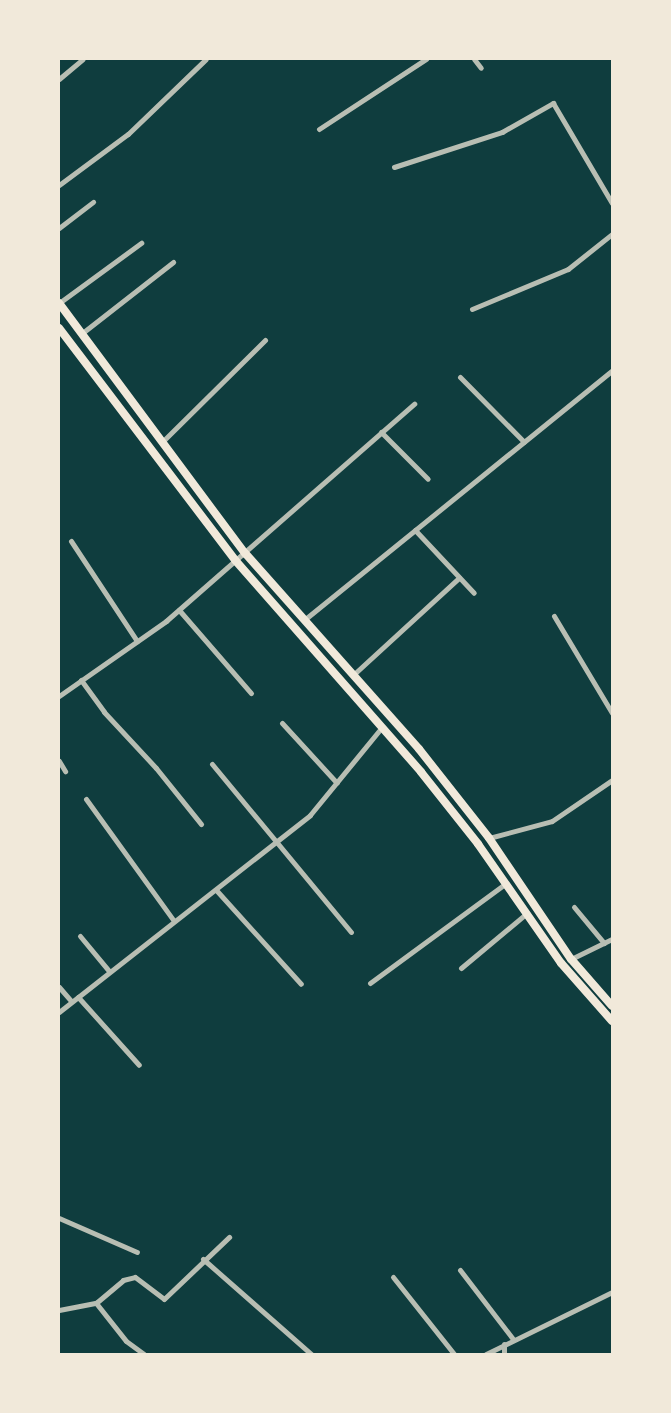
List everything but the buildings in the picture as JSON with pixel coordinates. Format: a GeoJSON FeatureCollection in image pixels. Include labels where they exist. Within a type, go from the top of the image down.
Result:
{"type":"FeatureCollection","features":[{"type":"Feature","properties":{"kind":"main road"},"geometry":{"type":"LineString","coordinates":[[59,303],[245,552],[391,718],[489,838],[571,959],[612,1006]]}},
{"type":"Feature","properties":{"kind":"main road"},"geometry":{"type":"LineString","coordinates":[[59,328],[234,560],[382,727],[506,882],[561,963],[612,1021]]}},
{"type":"Feature","properties":{"kind":"main road"},"geometry":{"type":"LineString","coordinates":[[121,409],[131,401]]}},
{"type":"Feature","properties":{"kind":"main road"},"geometry":{"type":"LineString","coordinates":[[382,727],[391,718]]}},
{"type":"Feature","properties":{"kind":"street"},"geometry":{"type":"LineString","coordinates":[[59,79],[83,59]]}},
{"type":"Feature","properties":{"kind":"street"},"geometry":{"type":"LineString","coordinates":[[59,185],[128,134],[206,59]]}},
{"type":"Feature","properties":{"kind":"street"},"geometry":{"type":"LineString","coordinates":[[320,129],[426,59]]}},
{"type":"Feature","properties":{"kind":"street"},"geometry":{"type":"LineString","coordinates":[[474,59],[481,68]]}},
{"type":"Feature","properties":{"kind":"street"},"geometry":{"type":"LineString","coordinates":[[394,167],[502,132],[553,103],[612,203]]}},
{"type":"Feature","properties":{"kind":"street"},"geometry":{"type":"LineString","coordinates":[[59,228],[94,202]]}},
{"type":"Feature","properties":{"kind":"street"},"geometry":{"type":"LineString","coordinates":[[472,309],[568,269],[612,234]]}},
{"type":"Feature","properties":{"kind":"street"},"geometry":{"type":"LineString","coordinates":[[59,303],[141,244]]}},
{"type":"Feature","properties":{"kind":"street"},"geometry":{"type":"LineString","coordinates":[[81,334],[173,262]]}},
{"type":"Feature","properties":{"kind":"street"},"geometry":{"type":"LineString","coordinates":[[162,442],[265,340]]}},
{"type":"Feature","properties":{"kind":"street"},"geometry":{"type":"LineString","coordinates":[[304,620],[612,371]]}},
{"type":"Feature","properties":{"kind":"street"},"geometry":{"type":"LineString","coordinates":[[460,377],[524,442]]}},
{"type":"Feature","properties":{"kind":"street"},"geometry":{"type":"LineString","coordinates":[[59,696],[137,642],[179,610],[414,404]]}},
{"type":"Feature","properties":{"kind":"street"},"geometry":{"type":"LineString","coordinates":[[381,432],[428,479]]}},
{"type":"Feature","properties":{"kind":"street"},"geometry":{"type":"LineString","coordinates":[[415,530],[474,593]]}},
{"type":"Feature","properties":{"kind":"street"},"geometry":{"type":"LineString","coordinates":[[71,541],[137,642]]}},
{"type":"Feature","properties":{"kind":"street"},"geometry":{"type":"LineString","coordinates":[[353,675],[460,578]]}},
{"type":"Feature","properties":{"kind":"street"},"geometry":{"type":"LineString","coordinates":[[179,610],[251,693]]}},
{"type":"Feature","properties":{"kind":"street"},"geometry":{"type":"LineString","coordinates":[[554,616],[612,713]]}},
{"type":"Feature","properties":{"kind":"street"},"geometry":{"type":"LineString","coordinates":[[81,680],[104,712],[156,768],[201,824]]}},
{"type":"Feature","properties":{"kind":"street"},"geometry":{"type":"LineString","coordinates":[[282,723],[337,782]]}},
{"type":"Feature","properties":{"kind":"street"},"geometry":{"type":"LineString","coordinates":[[59,1012],[109,971],[216,891],[310,815],[382,727]]}},
{"type":"Feature","properties":{"kind":"street"},"geometry":{"type":"LineString","coordinates":[[59,761],[65,771]]}},
{"type":"Feature","properties":{"kind":"street"},"geometry":{"type":"LineString","coordinates":[[212,764],[275,843],[352,932]]}},
{"type":"Feature","properties":{"kind":"street"},"geometry":{"type":"LineString","coordinates":[[489,838],[552,821],[612,780]]}},
{"type":"Feature","properties":{"kind":"street"},"geometry":{"type":"LineString","coordinates":[[86,799],[174,921]]}},
{"type":"Feature","properties":{"kind":"street"},"geometry":{"type":"LineString","coordinates":[[370,982],[506,882]]}},
{"type":"Feature","properties":{"kind":"street"},"geometry":{"type":"LineString","coordinates":[[216,891],[301,984]]}},
{"type":"Feature","properties":{"kind":"street"},"geometry":{"type":"LineString","coordinates":[[574,907],[604,943]]}},
{"type":"Feature","properties":{"kind":"street"},"geometry":{"type":"LineString","coordinates":[[461,968],[528,913]]}},
{"type":"Feature","properties":{"kind":"street"},"geometry":{"type":"LineString","coordinates":[[80,936],[109,971]]}},
{"type":"Feature","properties":{"kind":"street"},"geometry":{"type":"LineString","coordinates":[[571,959],[612,939]]}},
{"type":"Feature","properties":{"kind":"street"},"geometry":{"type":"LineString","coordinates":[[59,987],[71,1001]]}},
{"type":"Feature","properties":{"kind":"street"},"geometry":{"type":"LineString","coordinates":[[78,997],[140,1066]]}},
{"type":"Feature","properties":{"kind":"street"},"geometry":{"type":"LineString","coordinates":[[59,1218],[137,1252]]}},
{"type":"Feature","properties":{"kind":"street"},"geometry":{"type":"LineString","coordinates":[[59,1310],[96,1303],[123,1280],[134,1277],[164,1299],[203,1259],[229,1236]]}},
{"type":"Feature","properties":{"kind":"street"},"geometry":{"type":"LineString","coordinates":[[203,1259],[311,1354]]}},
{"type":"Feature","properties":{"kind":"street"},"geometry":{"type":"LineString","coordinates":[[460,1270],[513,1340]]}},
{"type":"Feature","properties":{"kind":"street"},"geometry":{"type":"LineString","coordinates":[[393,1277],[454,1354]]}},
{"type":"Feature","properties":{"kind":"street"},"geometry":{"type":"LineString","coordinates":[[486,1354],[612,1292]]}},
{"type":"Feature","properties":{"kind":"street"},"geometry":{"type":"LineString","coordinates":[[96,1303],[126,1341],[144,1354]]}},
{"type":"Feature","properties":{"kind":"street"},"geometry":{"type":"LineString","coordinates":[[504,1344],[504,1354]]}}]}
